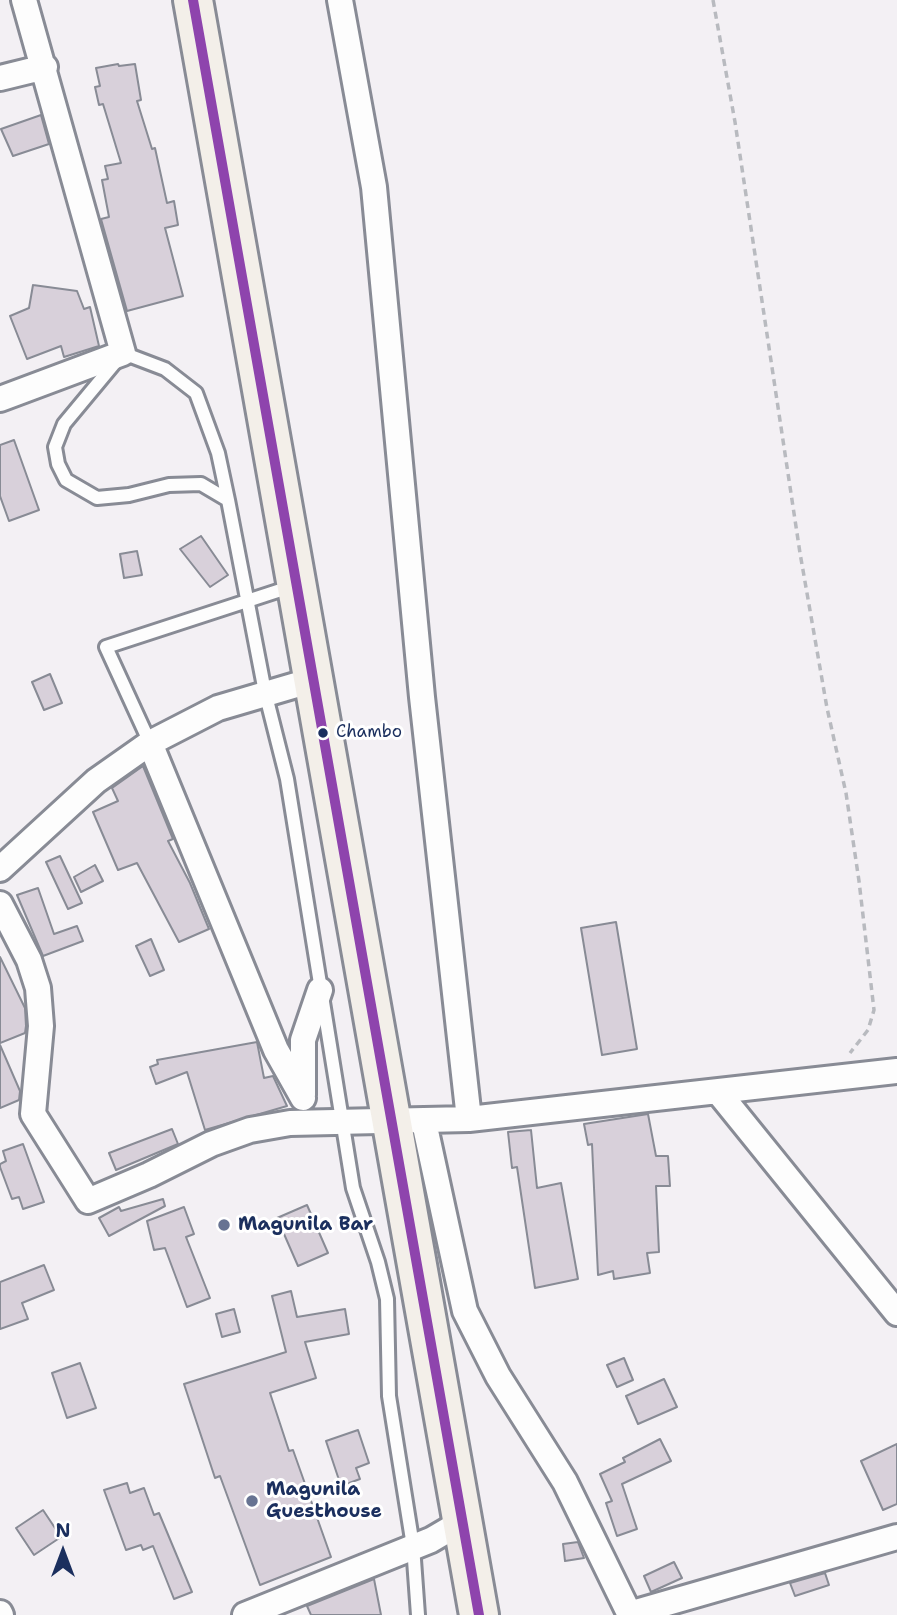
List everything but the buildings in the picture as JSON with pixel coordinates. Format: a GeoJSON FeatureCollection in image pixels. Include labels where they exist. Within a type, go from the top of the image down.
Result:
{"type":"FeatureCollection","features":[{"type":"Feature","properties":{"kind":"highway"},"geometry":{"type":"LineString","coordinates":[[193,0],[313,680],[407,1122],[460,1523],[479,1615]]}},
{"type":"Feature","properties":{"kind":"street"},"geometry":{"type":"LineString","coordinates":[[0,399],[123,353],[45,67],[24,0]]}},
{"type":"Feature","properties":{"kind":"street"},"geometry":{"type":"LineString","coordinates":[[340,0],[374,187],[422,697],[470,1119]]}},
{"type":"Feature","properties":{"kind":"street"},"geometry":{"type":"LineString","coordinates":[[0,78],[45,67]]}},
{"type":"Feature","properties":{"kind":"street"},"geometry":{"type":"LineString","coordinates":[[0,869],[96,781],[150,743],[218,708],[313,680]]}},
{"type":"Feature","properties":{"kind":"street"},"geometry":{"type":"LineString","coordinates":[[150,743],[276,1050],[303,1098]]}},
{"type":"Feature","properties":{"kind":"street"},"geometry":{"type":"LineString","coordinates":[[0,904],[29,960],[38,988],[41,1026],[33,1114],[41,1132],[88,1201],[224,1139],[250,1130],[342,1121],[470,1119],[897,1071]]}},
{"type":"Feature","properties":{"kind":"street"},"geometry":{"type":"LineString","coordinates":[[307,1123],[303,1098],[303,1040],[320,990]]}},
{"type":"Feature","properties":{"kind":"street"},"geometry":{"type":"LineString","coordinates":[[719,1093],[897,1313]]}},
{"type":"Feature","properties":{"kind":"street"},"geometry":{"type":"LineString","coordinates":[[407,1122],[465,1311],[498,1376],[565,1482],[629,1615],[897,1537]]}},
{"type":"Feature","properties":{"kind":"street"},"geometry":{"type":"LineString","coordinates":[[245,1615],[430,1540],[460,1523]]}},
{"type":"Feature","properties":{"kind":"lane"},"geometry":{"type":"LineString","coordinates":[[228,500],[201,484],[169,485],[130,495],[97,498],[66,480],[58,464],[55,447],[64,424],[123,353],[165,369],[196,393],[218,453],[228,500],[246,601],[265,692],[287,779],[353,1188],[378,1262],[387,1299],[389,1396],[413,1546],[418,1615]]}},
{"type":"Feature","properties":{"kind":"lane"},"geometry":{"type":"LineString","coordinates":[[150,743],[106,647],[296,585]]}},
{"type":"Feature","properties":{"kind":"path"},"geometry":{"type":"LineString","coordinates":[[713,0],[807,594],[827,708],[846,793],[874,1010],[868,1030],[827,1078]]}},
{"type":"Feature","properties":{"kind":"transit line"},"geometry":{"type":"LineString","coordinates":[[193,0],[479,1615]]}},
{"type":"Feature","properties":{"kind":"place","name":"Chambo"},"geometry":{"type":"Point","coordinates":[323,733]}},
{"type":"Feature","properties":{"kind":"place","name":"Magunila Bar"},"geometry":{"type":"Point","coordinates":[224,1225]}},
{"type":"Feature","properties":{"kind":"place","name":"Magunila Guesthouse"},"geometry":{"type":"Point","coordinates":[252,1501]}}]}
